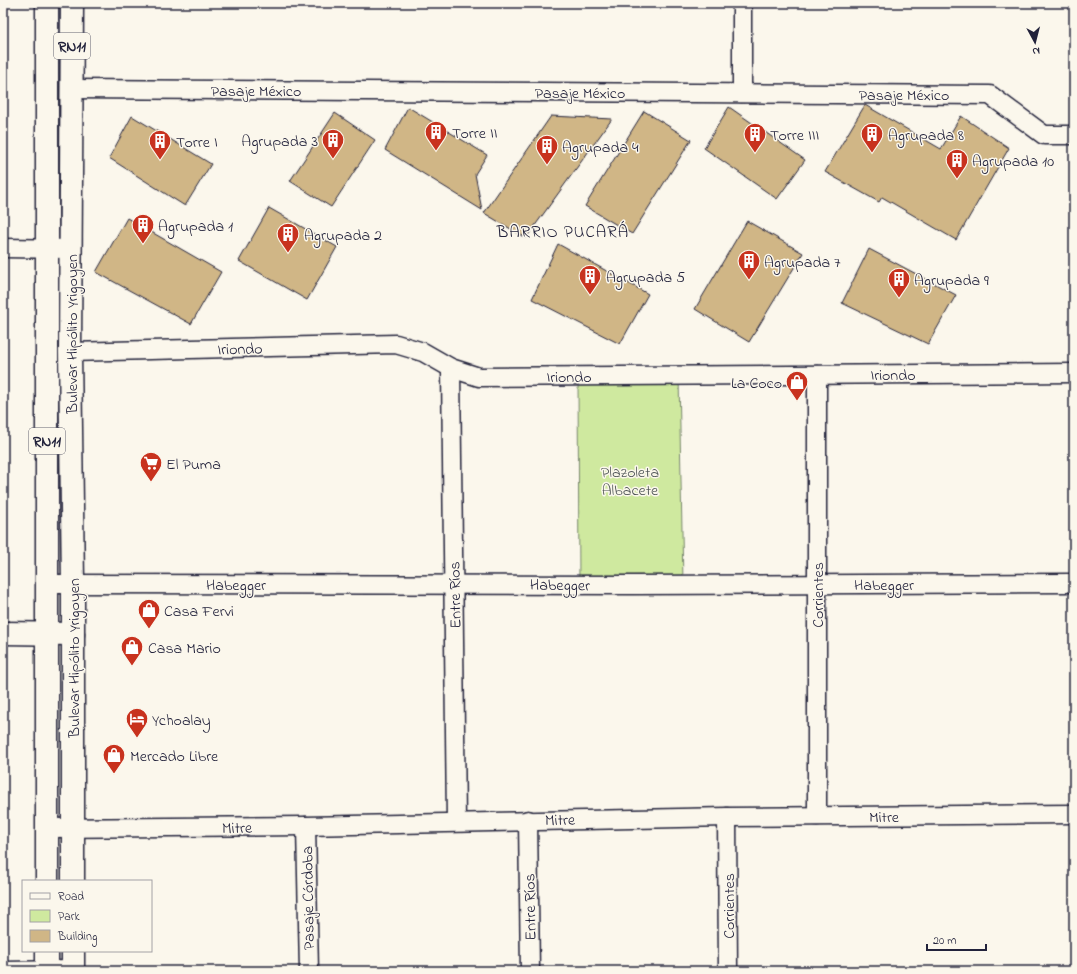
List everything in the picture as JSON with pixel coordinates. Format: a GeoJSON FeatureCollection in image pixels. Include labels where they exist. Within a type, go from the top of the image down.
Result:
{"type":"FeatureCollection","features":[{"type":"Feature","properties":{"kind":"main road","name":"Bulevar Hipólito Yrigoyen"},"geometry":{"type":"LineString","coordinates":[[47,3],[47,880]]}},
{"type":"Feature","properties":{"kind":"main road","name":"Bulevar Hipólito Yrigoyen"},"geometry":{"type":"LineString","coordinates":[[72,3],[70,352],[74,584],[74,880]]}},
{"type":"Feature","properties":{"kind":"main road"},"geometry":{"type":"LineString","coordinates":[[3,633],[73,634]]}},
{"type":"Feature","properties":{"kind":"main road"},"geometry":{"type":"LineString","coordinates":[[47,952],[47,971]]}},
{"type":"Feature","properties":{"kind":"street"},"geometry":{"type":"LineString","coordinates":[[742,3],[742,93]]}},
{"type":"Feature","properties":{"kind":"street","name":"Pasaje México"},"geometry":{"type":"LineString","coordinates":[[72,89],[990,95],[1044,135],[1074,135]]}},
{"type":"Feature","properties":{"kind":"street"},"geometry":{"type":"LineString","coordinates":[[3,248],[71,249]]}},
{"type":"Feature","properties":{"kind":"street","name":"Iriondo"},"geometry":{"type":"LineString","coordinates":[[70,352],[396,344],[423,352],[451,368],[479,377],[1074,373]]}},
{"type":"Feature","properties":{"kind":"street","name":"Entre Ríos"},"geometry":{"type":"LineString","coordinates":[[451,368],[456,822]]}},
{"type":"Feature","properties":{"kind":"street","name":"Corrientes"},"geometry":{"type":"LineString","coordinates":[[817,375],[817,816]]}},
{"type":"Feature","properties":{"kind":"street","name":"Habegger"},"geometry":{"type":"LineString","coordinates":[[47,584],[1074,583]]}},
{"type":"Feature","properties":{"kind":"street","name":"Mitre"},"geometry":{"type":"LineString","coordinates":[[47,828],[74,829],[306,826],[528,820],[727,817],[1074,814]]}},
{"type":"Feature","properties":{"kind":"street","name":"Corrientes"},"geometry":{"type":"LineString","coordinates":[[727,817],[728,971]]}},
{"type":"Feature","properties":{"kind":"street","name":"Entre Ríos"},"geometry":{"type":"LineString","coordinates":[[528,820],[530,971]]}},
{"type":"Feature","properties":{"kind":"street","name":"Pasaje Córdoba"},"geometry":{"type":"LineString","coordinates":[[306,826],[309,971]]}},
{"type":"Feature","properties":{"kind":"street"},"geometry":{"type":"LineString","coordinates":[[3,971],[47,971],[73,964]]}},
{"type":"Feature","properties":{"kind":"green space","name":"Plazoleta Albacete"},"geometry":{"type":"Polygon","coordinates":[[[679,377],[683,583],[579,583],[578,378],[679,377]]]}},
{"type":"Feature","properties":{"kind":"building"},"geometry":{"type":"Polygon","coordinates":[[[865,105],[941,149],[961,116],[1009,148],[956,240],[882,197],[879,202],[825,172],[865,105]]]}},
{"type":"Feature","properties":{"kind":"building","name":"Torre II"},"geometry":{"type":"Polygon","coordinates":[[[408,107],[487,155],[475,174],[482,210],[385,150],[408,107]]]}},
{"type":"Feature","properties":{"kind":"building","name":"Torre III"},"geometry":{"type":"Polygon","coordinates":[[[729,107],[805,160],[777,199],[704,148],[729,107]]]}},
{"type":"Feature","properties":{"kind":"building"},"geometry":{"type":"Polygon","coordinates":[[[644,111],[691,140],[632,234],[585,206],[644,111]]]}},
{"type":"Feature","properties":{"kind":"building","name":"Agrupada 3"},"geometry":{"type":"Polygon","coordinates":[[[335,113],[375,140],[331,207],[290,181],[335,113]]]}},
{"type":"Feature","properties":{"kind":"building","name":"Torre I"},"geometry":{"type":"Polygon","coordinates":[[[132,116],[211,164],[185,206],[109,158],[132,116]]]}},
{"type":"Feature","properties":{"kind":"building","name":"Agrupada 4"},"geometry":{"type":"Polygon","coordinates":[[[551,116],[612,119],[526,238],[484,213],[551,116]]]}},
{"type":"Feature","properties":{"kind":"building","name":"Agrupada 2"},"geometry":{"type":"Polygon","coordinates":[[[269,208],[337,247],[307,300],[239,261],[269,208]]]}},
{"type":"Feature","properties":{"kind":"building","name":"Agrupada 1"},"geometry":{"type":"Polygon","coordinates":[[[127,218],[221,272],[191,324],[96,272],[127,218]]]}},
{"type":"Feature","properties":{"kind":"building","name":"Agrupada 7"},"geometry":{"type":"Polygon","coordinates":[[[747,221],[803,253],[749,342],[695,309],[747,221]]]}},
{"type":"Feature","properties":{"kind":"building","name":"Agrupada 5"},"geometry":{"type":"Polygon","coordinates":[[[558,244],[648,294],[620,344],[532,299],[558,244]]]}},
{"type":"Feature","properties":{"kind":"building","name":"Agrupada 9"},"geometry":{"type":"Polygon","coordinates":[[[869,249],[956,295],[928,344],[842,303],[869,249]]]}},
{"type":"Feature","properties":{"kind":"place","name":"Torre II"},"geometry":{"type":"Point","coordinates":[436,152]}},
{"type":"Feature","properties":{"kind":"place","name":"Torre III"},"geometry":{"type":"Point","coordinates":[755,154]}},
{"type":"Feature","properties":{"kind":"place","name":"Agrupada 8"},"geometry":{"type":"Point","coordinates":[872,154]}},
{"type":"Feature","properties":{"kind":"place","name":"Torre I"},"geometry":{"type":"Point","coordinates":[160,160]}},
{"type":"Feature","properties":{"kind":"place","name":"Agrupada 3"},"geometry":{"type":"Point","coordinates":[333,160]}},
{"type":"Feature","properties":{"kind":"place","name":"Agrupada 4"},"geometry":{"type":"Point","coordinates":[547,166]}},
{"type":"Feature","properties":{"kind":"place","name":"Agrupada 10"},"geometry":{"type":"Point","coordinates":[957,180]}},
{"type":"Feature","properties":{"kind":"place","name":"Agrupada 1"},"geometry":{"type":"Point","coordinates":[143,244]}},
{"type":"Feature","properties":{"kind":"place","name":"Agrupada 2"},"geometry":{"type":"Point","coordinates":[288,254]}},
{"type":"Feature","properties":{"kind":"place","name":"Agrupada 7"},"geometry":{"type":"Point","coordinates":[749,280]}},
{"type":"Feature","properties":{"kind":"place","name":"Agrupada 5"},"geometry":{"type":"Point","coordinates":[590,296]}},
{"type":"Feature","properties":{"kind":"place","name":"Agrupada 9"},"geometry":{"type":"Point","coordinates":[899,298]}},
{"type":"Feature","properties":{"kind":"place","name":"La Coco"},"geometry":{"type":"Point","coordinates":[797,402]}},
{"type":"Feature","properties":{"kind":"place","name":"El Puma"},"geometry":{"type":"Point","coordinates":[151,482]}},
{"type":"Feature","properties":{"kind":"place","name":"Casa Fervi"},"geometry":{"type":"Point","coordinates":[149,630]}},
{"type":"Feature","properties":{"kind":"place","name":"Casa Mario"},"geometry":{"type":"Point","coordinates":[132,666]}},
{"type":"Feature","properties":{"kind":"place","name":"Ychoalay"},"geometry":{"type":"Point","coordinates":[137,738]}},
{"type":"Feature","properties":{"kind":"place","name":"Mercado Libre"},"geometry":{"type":"Point","coordinates":[114,774]}},
{"type":"Feature","properties":{"kind":"district","name":"BARRIO PUCARÁ"},"geometry":{"type":"Point","coordinates":[563,231]}}]}
